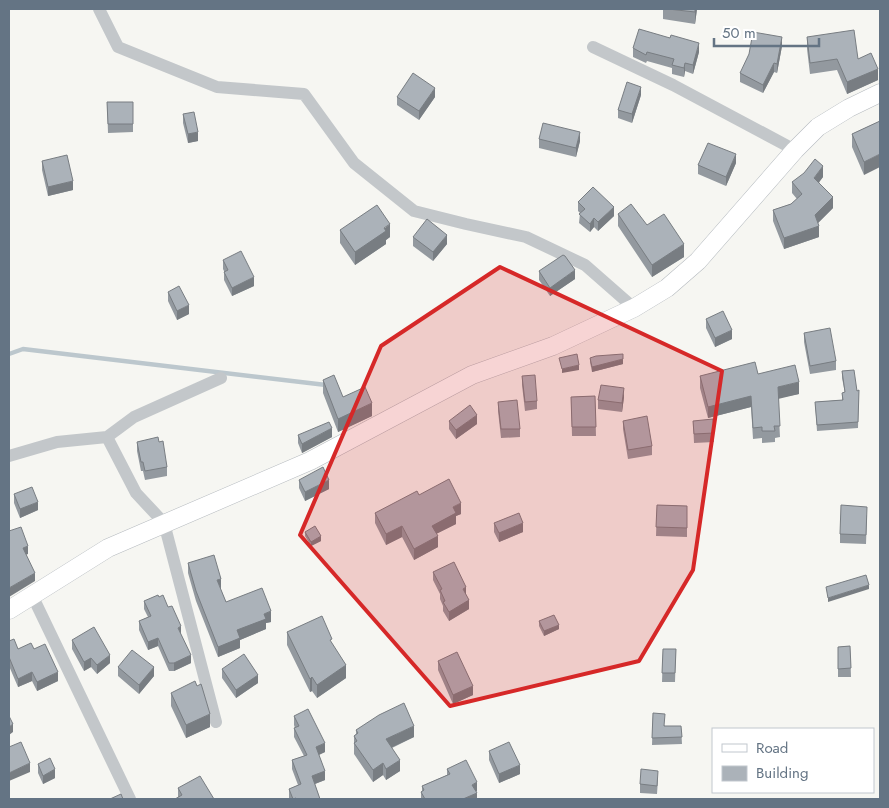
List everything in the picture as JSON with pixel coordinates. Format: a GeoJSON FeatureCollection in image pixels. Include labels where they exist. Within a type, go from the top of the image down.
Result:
{"type":"FeatureCollection","features":[{"type":"Feature","properties":{"kind":"street"},"geometry":{"type":"LineString","coordinates":[[99,9],[118,47],[217,87],[304,94],[354,163],[414,211],[526,237],[585,265],[634,308]]}},
{"type":"Feature","properties":{"kind":"street"},"geometry":{"type":"LineString","coordinates":[[593,47],[673,85],[795,150]]}},
{"type":"Feature","properties":{"kind":"street"},"geometry":{"type":"LineString","coordinates":[[9,610],[108,548],[310,461],[472,375],[553,346],[634,308],[667,288],[698,261],[795,150],[818,127],[848,108],[880,93]]}},
{"type":"Feature","properties":{"kind":"street"},"geometry":{"type":"LineString","coordinates":[[9,456],[57,442],[107,436],[134,417],[221,378]]}},
{"type":"Feature","properties":{"kind":"street"},"geometry":{"type":"LineString","coordinates":[[107,436],[136,493],[164,523],[216,722]]}},
{"type":"Feature","properties":{"kind":"street"},"geometry":{"type":"LineString","coordinates":[[32,596],[130,799]]}},
{"type":"Feature","properties":{"kind":"highlighted area"},"geometry":{"type":"Polygon","coordinates":[[[500,267],[722,371],[693,570],[639,661],[450,706],[300,535],[381,346],[500,267]]]}},
{"type":"Feature","properties":{"kind":"building"},"geometry":{"type":"Polygon","coordinates":[[[668,9],[695,9],[695,12],[668,9]]]}},
{"type":"Feature","properties":{"kind":"building"},"geometry":{"type":"Polygon","coordinates":[[[639,29],[670,38],[671,35],[699,43],[693,65],[685,63],[684,68],[672,65],[674,59],[647,52],[646,55],[633,48],[639,29]]]}},
{"type":"Feature","properties":{"kind":"building"},"geometry":{"type":"Polygon","coordinates":[[[854,30],[858,59],[871,53],[878,69],[847,82],[837,59],[810,63],[807,37],[854,30]]]}},
{"type":"Feature","properties":{"kind":"building"},"geometry":{"type":"Polygon","coordinates":[[[753,32],[782,37],[777,64],[774,63],[763,85],[740,73],[749,54],[753,32]]]}},
{"type":"Feature","properties":{"kind":"building"},"geometry":{"type":"Polygon","coordinates":[[[413,73],[435,88],[419,111],[397,97],[413,73]]]}},
{"type":"Feature","properties":{"kind":"building"},"geometry":{"type":"Polygon","coordinates":[[[627,82],[641,87],[632,114],[618,110],[627,82]]]}},
{"type":"Feature","properties":{"kind":"building"},"geometry":{"type":"Polygon","coordinates":[[[107,102],[133,102],[133,124],[108,124],[107,102]]]}},
{"type":"Feature","properties":{"kind":"building"},"geometry":{"type":"Polygon","coordinates":[[[194,112],[198,132],[188,134],[183,114],[194,112]]]}},
{"type":"Feature","properties":{"kind":"building"},"geometry":{"type":"Polygon","coordinates":[[[880,121],[880,154],[864,162],[852,134],[880,121]]]}},
{"type":"Feature","properties":{"kind":"building"},"geometry":{"type":"Polygon","coordinates":[[[543,123],[580,132],[576,148],[539,139],[543,123]]]}},
{"type":"Feature","properties":{"kind":"building"},"geometry":{"type":"Polygon","coordinates":[[[708,143],[736,154],[726,177],[698,165],[708,143]]]}},
{"type":"Feature","properties":{"kind":"building"},"geometry":{"type":"Polygon","coordinates":[[[67,155],[73,181],[48,187],[42,161],[67,155]]]}},
{"type":"Feature","properties":{"kind":"building"},"geometry":{"type":"Polygon","coordinates":[[[815,159],[823,166],[814,178],[833,197],[815,215],[819,226],[784,238],[773,210],[791,204],[802,194],[792,182],[804,173],[815,159]]]}},
{"type":"Feature","properties":{"kind":"building"},"geometry":{"type":"Polygon","coordinates":[[[593,187],[614,207],[598,222],[594,218],[590,224],[579,214],[585,209],[578,202],[593,187]]]}},
{"type":"Feature","properties":{"kind":"building"},"geometry":{"type":"Polygon","coordinates":[[[631,204],[647,225],[664,214],[684,244],[652,265],[618,214],[631,204]]]}},
{"type":"Feature","properties":{"kind":"building"},"geometry":{"type":"Polygon","coordinates":[[[377,205],[390,224],[384,228],[386,231],[355,252],[340,230],[377,205]]]}},
{"type":"Feature","properties":{"kind":"building"},"geometry":{"type":"Polygon","coordinates":[[[427,219],[447,235],[433,252],[413,237],[427,219]]]}},
{"type":"Feature","properties":{"kind":"building"},"geometry":{"type":"Polygon","coordinates":[[[241,251],[254,277],[232,288],[224,272],[228,270],[223,260],[241,251]]]}},
{"type":"Feature","properties":{"kind":"building"},"geometry":{"type":"Polygon","coordinates":[[[563,255],[575,270],[550,288],[539,271],[563,255]]]}},
{"type":"Feature","properties":{"kind":"building"},"geometry":{"type":"Polygon","coordinates":[[[179,286],[189,305],[177,311],[168,292],[179,286]]]}},
{"type":"Feature","properties":{"kind":"building"},"geometry":{"type":"Polygon","coordinates":[[[723,311],[732,330],[715,338],[706,319],[723,311]]]}},
{"type":"Feature","properties":{"kind":"building"},"geometry":{"type":"Polygon","coordinates":[[[830,328],[836,361],[810,366],[804,333],[830,328]]]}},
{"type":"Feature","properties":{"kind":"building"},"geometry":{"type":"Polygon","coordinates":[[[577,354],[579,365],[562,369],[559,358],[577,354]]]}},
{"type":"Feature","properties":{"kind":"building"},"geometry":{"type":"Polygon","coordinates":[[[623,354],[623,359],[592,367],[590,358],[623,354]]]}},
{"type":"Feature","properties":{"kind":"building"},"geometry":{"type":"Polygon","coordinates":[[[755,362],[758,374],[795,365],[799,382],[778,387],[780,426],[774,426],[775,431],[762,431],[762,427],[753,428],[751,396],[708,407],[700,376],[755,362]]]}},
{"type":"Feature","properties":{"kind":"building"},"geometry":{"type":"Polygon","coordinates":[[[854,370],[857,391],[859,390],[858,422],[817,425],[815,402],[843,400],[842,393],[845,392],[842,371],[854,370]]]}},
{"type":"Feature","properties":{"kind":"building"},"geometry":{"type":"Polygon","coordinates":[[[334,375],[343,397],[365,387],[372,403],[338,419],[323,380],[334,375]]]}},
{"type":"Feature","properties":{"kind":"building"},"geometry":{"type":"Polygon","coordinates":[[[535,375],[537,401],[525,402],[522,376],[535,375]]]}},
{"type":"Feature","properties":{"kind":"building"},"geometry":{"type":"Polygon","coordinates":[[[601,385],[624,388],[622,403],[598,400],[601,385]]]}},
{"type":"Feature","properties":{"kind":"building"},"geometry":{"type":"Polygon","coordinates":[[[595,396],[596,427],[572,427],[571,397],[595,396]]]}},
{"type":"Feature","properties":{"kind":"building"},"geometry":{"type":"Polygon","coordinates":[[[517,400],[520,429],[501,429],[498,402],[517,400]]]}},
{"type":"Feature","properties":{"kind":"building"},"geometry":{"type":"Polygon","coordinates":[[[470,405],[477,415],[456,430],[449,421],[470,405]]]}},
{"type":"Feature","properties":{"kind":"building"},"geometry":{"type":"Polygon","coordinates":[[[647,416],[652,446],[628,450],[623,421],[647,416]]]}},
{"type":"Feature","properties":{"kind":"building"},"geometry":{"type":"Polygon","coordinates":[[[713,419],[714,433],[694,434],[693,421],[713,419]]]}},
{"type":"Feature","properties":{"kind":"building"},"geometry":{"type":"Polygon","coordinates":[[[329,422],[332,428],[302,444],[298,435],[329,422]]]}},
{"type":"Feature","properties":{"kind":"building"},"geometry":{"type":"Polygon","coordinates":[[[158,437],[159,442],[163,441],[167,467],[145,471],[137,442],[158,437]]]}},
{"type":"Feature","properties":{"kind":"building"},"geometry":{"type":"Polygon","coordinates":[[[323,467],[329,480],[305,492],[299,480],[323,467]]]}},
{"type":"Feature","properties":{"kind":"building"},"geometry":{"type":"Polygon","coordinates":[[[449,479],[461,503],[453,507],[456,513],[432,526],[438,536],[414,549],[402,526],[386,534],[375,513],[417,491],[419,495],[449,479]]]}},
{"type":"Feature","properties":{"kind":"building"},"geometry":{"type":"Polygon","coordinates":[[[32,487],[38,502],[20,509],[14,494],[32,487]]]}},
{"type":"Feature","properties":{"kind":"building"},"geometry":{"type":"Polygon","coordinates":[[[657,505],[687,506],[687,528],[656,527],[657,505]]]}},
{"type":"Feature","properties":{"kind":"building"},"geometry":{"type":"Polygon","coordinates":[[[841,505],[867,507],[866,535],[840,534],[841,505]]]}},
{"type":"Feature","properties":{"kind":"building"},"geometry":{"type":"Polygon","coordinates":[[[519,513],[523,523],[499,533],[494,523],[519,513]]]}},
{"type":"Feature","properties":{"kind":"building"},"geometry":{"type":"Polygon","coordinates":[[[315,526],[321,536],[311,542],[305,532],[315,526]]]}},
{"type":"Feature","properties":{"kind":"building"},"geometry":{"type":"Polygon","coordinates":[[[21,527],[28,546],[23,548],[35,573],[9,588],[9,531],[21,527]]]}},
{"type":"Feature","properties":{"kind":"building"},"geometry":{"type":"Polygon","coordinates":[[[214,555],[221,579],[217,580],[226,602],[262,588],[271,611],[264,614],[266,619],[237,630],[240,638],[218,647],[196,591],[188,563],[214,555]]]}},
{"type":"Feature","properties":{"kind":"building"},"geometry":{"type":"Polygon","coordinates":[[[454,562],[466,587],[463,589],[469,600],[449,612],[443,602],[445,601],[440,590],[442,589],[433,572],[454,562]]]}},
{"type":"Feature","properties":{"kind":"building"},"geometry":{"type":"Polygon","coordinates":[[[866,575],[869,585],[828,598],[826,587],[866,575]]]}},
{"type":"Feature","properties":{"kind":"building"},"geometry":{"type":"Polygon","coordinates":[[[158,595],[159,597],[163,595],[168,607],[172,606],[181,626],[178,628],[191,655],[174,663],[169,663],[158,638],[148,642],[139,621],[151,616],[144,601],[158,595]]]}},
{"type":"Feature","properties":{"kind":"building"},"geometry":{"type":"Polygon","coordinates":[[[554,615],[559,625],[544,631],[539,621],[554,615]]]}},
{"type":"Feature","properties":{"kind":"building"},"geometry":{"type":"Polygon","coordinates":[[[322,616],[332,639],[330,640],[346,665],[317,685],[312,677],[310,679],[287,632],[322,616]]]}},
{"type":"Feature","properties":{"kind":"building"},"geometry":{"type":"Polygon","coordinates":[[[94,627],[110,655],[97,665],[91,658],[84,662],[72,640],[94,627]]]}},
{"type":"Feature","properties":{"kind":"building"},"geometry":{"type":"Polygon","coordinates":[[[14,639],[18,649],[31,643],[34,649],[45,644],[58,672],[37,682],[32,672],[18,679],[9,657],[9,641],[14,639]]]}},
{"type":"Feature","properties":{"kind":"building"},"geometry":{"type":"Polygon","coordinates":[[[850,646],[851,668],[838,669],[838,647],[850,646]]]}},
{"type":"Feature","properties":{"kind":"building"},"geometry":{"type":"Polygon","coordinates":[[[663,649],[676,649],[675,673],[662,673],[663,649]]]}},
{"type":"Feature","properties":{"kind":"building"},"geometry":{"type":"Polygon","coordinates":[[[132,650],[154,667],[139,685],[118,667],[132,650]]]}},
{"type":"Feature","properties":{"kind":"building"},"geometry":{"type":"Polygon","coordinates":[[[457,652],[473,686],[453,695],[438,661],[457,652]]]}},
{"type":"Feature","properties":{"kind":"building"},"geometry":{"type":"Polygon","coordinates":[[[244,654],[258,675],[236,690],[222,669],[244,654]]]}},
{"type":"Feature","properties":{"kind":"building"},"geometry":{"type":"Polygon","coordinates":[[[195,681],[197,686],[201,684],[210,714],[186,725],[171,693],[195,681]]]}},
{"type":"Feature","properties":{"kind":"building"},"geometry":{"type":"Polygon","coordinates":[[[404,703],[414,726],[386,739],[400,760],[386,769],[383,763],[373,770],[354,743],[357,741],[354,736],[358,733],[356,730],[379,715],[404,703]]]}},
{"type":"Feature","properties":{"kind":"building"},"geometry":{"type":"Polygon","coordinates":[[[308,709],[325,743],[316,747],[325,771],[312,776],[320,799],[293,799],[289,789],[301,784],[292,760],[307,755],[294,728],[299,726],[294,716],[308,709]]]}},
{"type":"Feature","properties":{"kind":"building"},"geometry":{"type":"Polygon","coordinates":[[[653,713],[665,714],[664,726],[681,726],[682,737],[652,738],[653,713]]]}},
{"type":"Feature","properties":{"kind":"building"},"geometry":{"type":"Polygon","coordinates":[[[9,716],[13,724],[9,727],[9,716]]]}},
{"type":"Feature","properties":{"kind":"building"},"geometry":{"type":"Polygon","coordinates":[[[21,742],[30,763],[9,773],[9,747],[21,742]]]}},
{"type":"Feature","properties":{"kind":"building"},"geometry":{"type":"Polygon","coordinates":[[[509,742],[520,765],[499,774],[489,751],[509,742]]]}},
{"type":"Feature","properties":{"kind":"building"},"geometry":{"type":"Polygon","coordinates":[[[50,758],[55,769],[43,776],[38,764],[50,758]]]}},
{"type":"Feature","properties":{"kind":"building"},"geometry":{"type":"Polygon","coordinates":[[[466,760],[477,782],[472,785],[477,793],[463,799],[425,799],[421,792],[424,790],[422,786],[450,774],[447,769],[466,760]]]}},
{"type":"Feature","properties":{"kind":"building"},"geometry":{"type":"Polygon","coordinates":[[[641,769],[658,771],[657,786],[640,784],[641,769]]]}},
{"type":"Feature","properties":{"kind":"building"},"geometry":{"type":"Polygon","coordinates":[[[200,776],[214,799],[175,799],[182,795],[178,788],[200,776]]]}},
{"type":"Feature","properties":{"kind":"building"},"geometry":{"type":"Polygon","coordinates":[[[121,794],[123,799],[110,799],[121,794]]]}},
{"type":"Feature","properties":{"kind":"waterway"},"geometry":{"type":"LineString","coordinates":[[9,354],[23,349],[326,385]]}}]}
